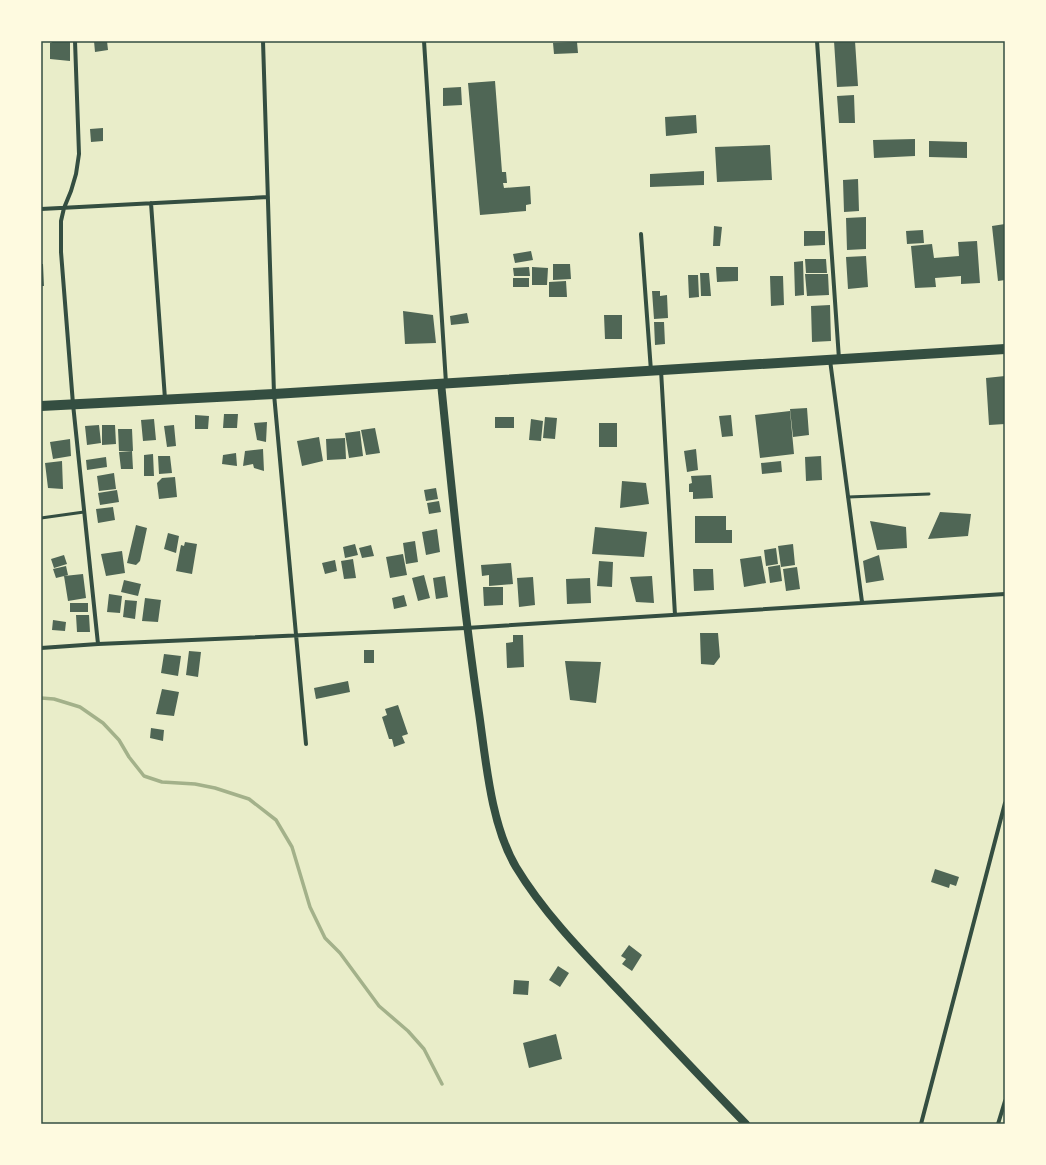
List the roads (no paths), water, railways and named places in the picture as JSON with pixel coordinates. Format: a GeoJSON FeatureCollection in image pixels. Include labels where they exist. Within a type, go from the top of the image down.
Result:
{"type":"FeatureCollection","features":[{"type":"Feature","properties":{"kind":"highway"},"geometry":{"type":"LineString","coordinates":[[41,406],[274,394],[1005,349]]}},
{"type":"Feature","properties":{"kind":"main road"},"geometry":{"type":"LineString","coordinates":[[443,383],[466,628],[493,805],[505,842],[516,867],[544,908],[585,955],[746,1124]]}},
{"type":"Feature","properties":{"kind":"street"},"geometry":{"type":"LineString","coordinates":[[75,41],[78,154],[76,174],[61,221],[61,252],[73,404],[98,644]]}},
{"type":"Feature","properties":{"kind":"street"},"geometry":{"type":"LineString","coordinates":[[263,41],[274,394],[306,744]]}},
{"type":"Feature","properties":{"kind":"street"},"geometry":{"type":"LineString","coordinates":[[424,41],[443,383]]}},
{"type":"Feature","properties":{"kind":"street"},"geometry":{"type":"LineString","coordinates":[[817,41],[834,359],[848,497],[862,602]]}},
{"type":"Feature","properties":{"kind":"street"},"geometry":{"type":"LineString","coordinates":[[41,209],[268,197]]}},
{"type":"Feature","properties":{"kind":"street"},"geometry":{"type":"LineString","coordinates":[[151,203],[165,400]]}},
{"type":"Feature","properties":{"kind":"street"},"geometry":{"type":"LineString","coordinates":[[641,234],[651,371]]}},
{"type":"Feature","properties":{"kind":"street"},"geometry":{"type":"LineString","coordinates":[[661,370],[675,614]]}},
{"type":"Feature","properties":{"kind":"street"},"geometry":{"type":"LineString","coordinates":[[41,648],[98,644],[466,628],[1005,594]]}},
{"type":"Feature","properties":{"kind":"street"},"geometry":{"type":"LineString","coordinates":[[923,1124],[1005,802]]}},
{"type":"Feature","properties":{"kind":"street"},"geometry":{"type":"LineString","coordinates":[[998,1124],[1005,1101]]}},
{"type":"Feature","properties":{"kind":"lane"},"geometry":{"type":"LineString","coordinates":[[848,497],[929,494]]}},
{"type":"Feature","properties":{"kind":"lane"},"geometry":{"type":"LineString","coordinates":[[41,518],[84,512]]}},
{"type":"Feature","properties":{"kind":"waterway"},"geometry":{"type":"LineString","coordinates":[[41,698],[54,699],[80,707],[103,723],[119,740],[129,757],[144,776],[162,782],[195,784],[215,788],[249,799],[276,820],[292,847],[310,907],[325,938],[340,953],[379,1006],[408,1031],[424,1049],[442,1084]]}}]}
